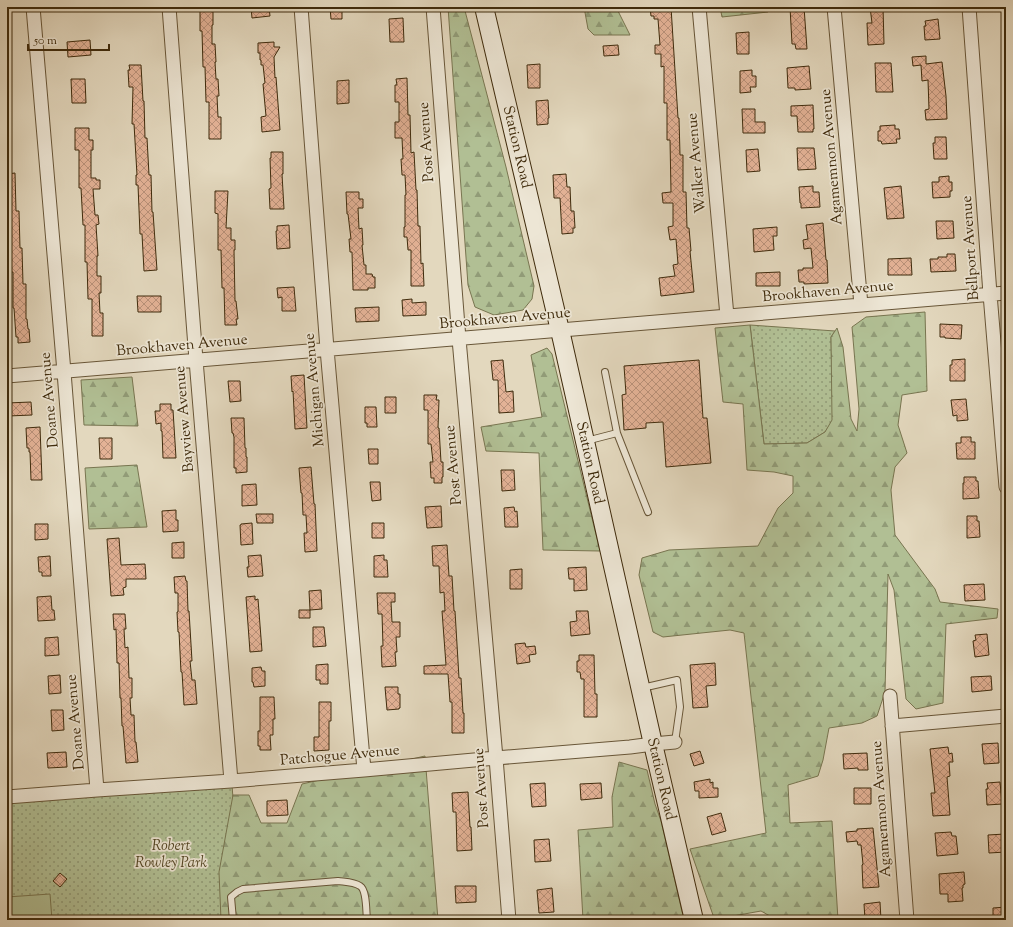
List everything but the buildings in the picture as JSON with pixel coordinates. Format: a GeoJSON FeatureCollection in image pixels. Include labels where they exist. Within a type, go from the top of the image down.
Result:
{"type":"FeatureCollection","features":[{"type":"Feature","properties":{"kind":"main road","name":"Station Road"},"geometry":{"type":"LineString","coordinates":[[484,7],[560,330],[640,688],[694,920]]}},
{"type":"Feature","properties":{"kind":"street","name":"Doane Avenue"},"geometry":{"type":"LineString","coordinates":[[33,7],[97,790]]}},
{"type":"Feature","properties":{"kind":"street","name":"Bayview Avenue"},"geometry":{"type":"LineString","coordinates":[[169,7],[196,360],[231,781]]}},
{"type":"Feature","properties":{"kind":"street","name":"Michigan Avenue"},"geometry":{"type":"LineString","coordinates":[[301,7],[327,350],[364,770]]}},
{"type":"Feature","properties":{"kind":"street","name":"Post Avenue"},"geometry":{"type":"LineString","coordinates":[[433,7],[459,338],[509,920]]}},
{"type":"Feature","properties":{"kind":"street","name":"Walker Avenue"},"geometry":{"type":"LineString","coordinates":[[699,7],[726,316]]}},
{"type":"Feature","properties":{"kind":"street","name":"Agamemnon Avenue"},"geometry":{"type":"LineString","coordinates":[[834,7],[861,305]]}},
{"type":"Feature","properties":{"kind":"street","name":"Bellport Avenue"},"geometry":{"type":"LineString","coordinates":[[969,7],[1006,488]]}},
{"type":"Feature","properties":{"kind":"street","name":"Brookhaven Avenue"},"geometry":{"type":"LineString","coordinates":[[7,376],[1006,293]]}},
{"type":"Feature","properties":{"kind":"street","name":"Agamemnon Avenue"},"geometry":{"type":"LineString","coordinates":[[890,696],[907,920]]}},
{"type":"Feature","properties":{"kind":"street"},"geometry":{"type":"LineString","coordinates":[[892,726],[1006,716]]}},
{"type":"Feature","properties":{"kind":"street","name":"Patchogue Avenue"},"geometry":{"type":"LineString","coordinates":[[7,797],[231,781],[675,742]]}},
{"type":"Feature","properties":{"kind":"lane"},"geometry":{"type":"LineString","coordinates":[[605,372],[617,433],[648,512]]}},
{"type":"Feature","properties":{"kind":"lane"},"geometry":{"type":"LineString","coordinates":[[585,442],[617,433]]}},
{"type":"Feature","properties":{"kind":"lane"},"geometry":{"type":"LineString","coordinates":[[640,688],[676,680],[680,707],[675,742]]}},
{"type":"Feature","properties":{"kind":"lane"},"geometry":{"type":"LineString","coordinates":[[233,920],[231,897],[244,889],[338,881],[353,883],[361,886],[364,892],[367,920]]}},
{"type":"Feature","properties":{"kind":"green space"},"geometry":{"type":"Polygon","coordinates":[[[448,7],[464,7],[506,167],[534,286],[532,299],[523,310],[494,315],[475,307],[468,285],[448,7]]]}},
{"type":"Feature","properties":{"kind":"green space"},"geometry":{"type":"Polygon","coordinates":[[[584,7],[616,7],[630,35],[594,35],[588,29],[584,7]]]}},
{"type":"Feature","properties":{"kind":"green space"},"geometry":{"type":"Polygon","coordinates":[[[720,7],[768,7],[768,12],[722,17],[720,7]]]}},
{"type":"Feature","properties":{"kind":"green space"},"geometry":{"type":"Polygon","coordinates":[[[925,312],[927,391],[902,395],[898,425],[907,453],[895,467],[891,490],[895,535],[935,589],[940,602],[998,609],[997,618],[946,624],[943,703],[916,709],[906,699],[894,590],[888,574],[885,692],[877,716],[862,723],[829,728],[823,760],[818,776],[788,785],[790,823],[832,821],[838,920],[777,920],[761,911],[714,918],[690,849],[766,833],[744,633],[730,630],[663,637],[653,632],[639,575],[642,558],[669,550],[758,546],[778,508],[793,493],[793,476],[774,472],[747,470],[743,404],[723,402],[715,328],[750,325],[764,444],[807,443],[825,432],[832,420],[831,337],[837,328],[843,347],[851,419],[857,431],[859,409],[852,327],[866,317],[925,312]]]}},
{"type":"Feature","properties":{"kind":"green space"},"geometry":{"type":"Polygon","coordinates":[[[750,325],[835,331],[831,337],[833,420],[825,432],[807,443],[764,444],[750,325]]]}},
{"type":"Feature","properties":{"kind":"green space"},"geometry":{"type":"Polygon","coordinates":[[[547,348],[552,354],[600,551],[543,550],[539,453],[486,451],[481,427],[542,417],[531,355],[547,348]]]}},
{"type":"Feature","properties":{"kind":"green space"},"geometry":{"type":"Polygon","coordinates":[[[132,377],[138,426],[84,425],[81,380],[132,377]]]}},
{"type":"Feature","properties":{"kind":"green space"},"geometry":{"type":"Polygon","coordinates":[[[137,465],[147,527],[89,529],[85,468],[137,465]]]}},
{"type":"Feature","properties":{"kind":"green space"},"geometry":{"type":"Polygon","coordinates":[[[425,756],[438,920],[221,920],[219,872],[233,795],[249,795],[261,823],[287,823],[302,784],[425,756]]]}},
{"type":"Feature","properties":{"kind":"green space"},"geometry":{"type":"Polygon","coordinates":[[[619,762],[647,770],[655,804],[661,821],[684,920],[583,920],[578,830],[613,827],[612,797],[619,762]]]}},
{"type":"Feature","properties":{"kind":"green space","name":"Robert Rowley Park"},"geometry":{"type":"Polygon","coordinates":[[[232,785],[242,920],[7,920],[7,802],[232,785]]]}},
{"type":"Feature","properties":{"kind":"green space"},"geometry":{"type":"Polygon","coordinates":[[[50,894],[52,920],[7,920],[7,897],[50,894]]]}}]}
